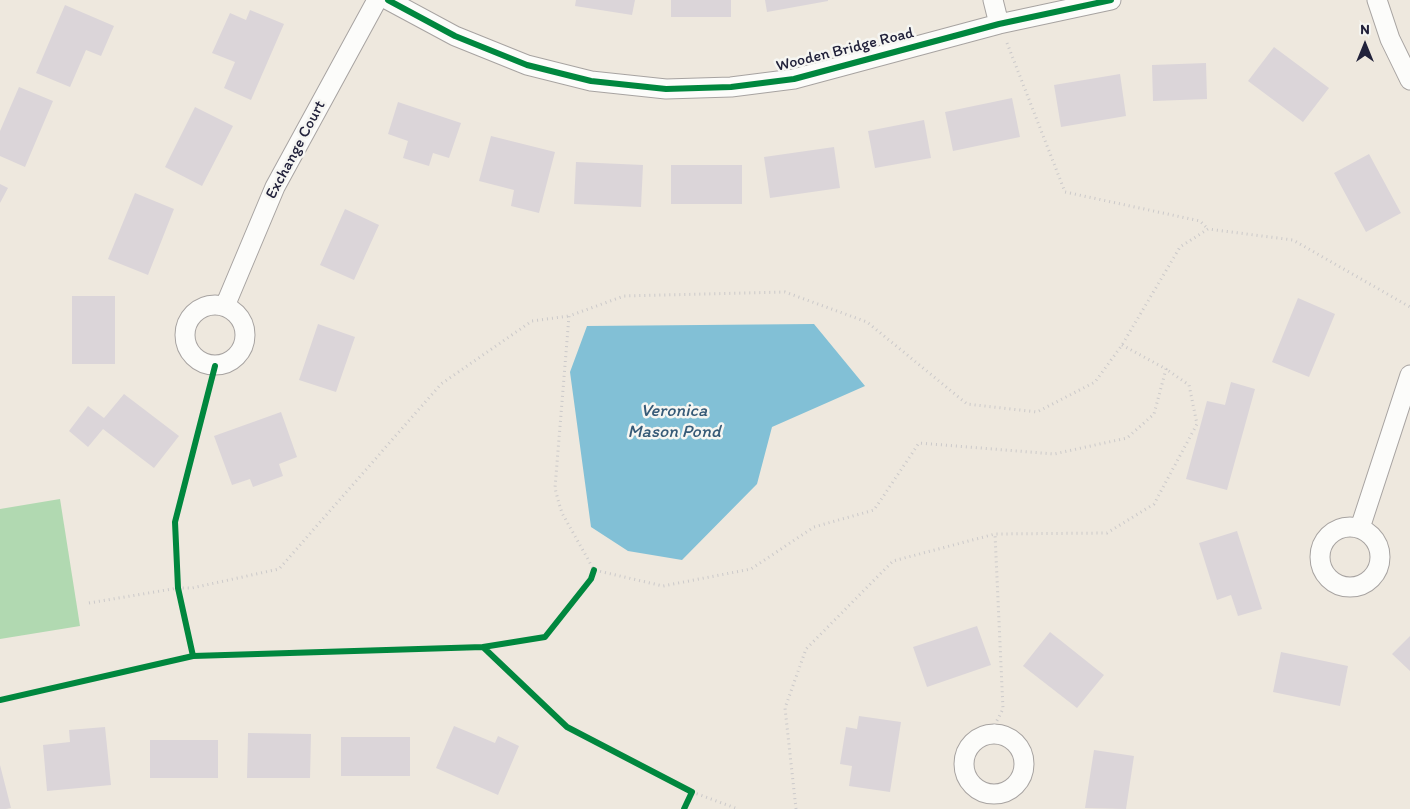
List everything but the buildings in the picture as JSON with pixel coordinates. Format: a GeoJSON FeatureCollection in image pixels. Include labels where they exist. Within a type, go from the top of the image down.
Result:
{"type":"FeatureCollection","features":[{"type":"Feature","properties":{"kind":"street","name":"Exchange Court"},"geometry":{"type":"LineString","coordinates":[[225,306],[274,187],[377,0]]}},
{"type":"Feature","properties":{"kind":"street","name":"Wooden Bridge Road"},"geometry":{"type":"LineString","coordinates":[[388,0],[455,36],[527,65],[591,81],[666,89],[730,87],[794,79],[999,24],[1111,0]]}},
{"type":"Feature","properties":{"kind":"street"},"geometry":{"type":"LineString","coordinates":[[993,0],[999,24]]}},
{"type":"Feature","properties":{"kind":"street"},"geometry":{"type":"LineString","coordinates":[[1377,0],[1390,39],[1410,80]]}},
{"type":"Feature","properties":{"kind":"street"},"geometry":{"type":"LineString","coordinates":[[1360,528],[1410,375]]}},
{"type":"Feature","properties":{"kind":"street"},"geometry":{"type":"LineString","coordinates":[[990,734],[1000,734],[1016,743],[1024,760],[1024,770],[1020,779],[999,802],[972,785],[966,777],[964,768],[964,758],[973,742],[990,734]]}},
{"type":"Feature","properties":{"kind":"path"},"geometry":{"type":"LineString","coordinates":[[999,24],[1065,192],[1200,222],[1208,229],[1293,240],[1410,307]]}},
{"type":"Feature","properties":{"kind":"path"},"geometry":{"type":"LineString","coordinates":[[89,604],[178,588],[192,588],[279,569],[442,384],[532,320],[569,316],[624,296],[785,292],[867,322],[967,404],[1037,412],[1095,382],[1122,345],[1180,248],[1208,229]]}},
{"type":"Feature","properties":{"kind":"path"},"geometry":{"type":"LineString","coordinates":[[569,316],[555,488],[562,512],[594,570],[591,579]]}},
{"type":"Feature","properties":{"kind":"path"},"geometry":{"type":"LineString","coordinates":[[796,809],[785,708],[806,649],[893,561],[995,534],[1107,533],[1154,504],[1198,424],[1189,385],[1166,369],[1122,345]]}},
{"type":"Feature","properties":{"kind":"path"},"geometry":{"type":"LineString","coordinates":[[594,570],[663,586],[751,569],[814,527],[874,510],[919,443],[1054,454],[1127,438],[1154,414],[1166,369]]}},
{"type":"Feature","properties":{"kind":"path"},"geometry":{"type":"LineString","coordinates":[[990,734],[1003,709],[995,534]]}},
{"type":"Feature","properties":{"kind":"path"},"geometry":{"type":"LineString","coordinates":[[178,579],[180,598]]}},
{"type":"Feature","properties":{"kind":"path"},"geometry":{"type":"LineString","coordinates":[[684,788],[738,809]]}},
{"type":"Feature","properties":{"kind":"path"},"geometry":{"type":"LineString","coordinates":[[688,801],[692,792]]}},
{"type":"Feature","properties":{"kind":"green space"},"geometry":{"type":"Polygon","coordinates":[[[60,499],[80,626],[0,639],[0,509],[60,499]]]}},
{"type":"Feature","properties":{"kind":"water","name":"Veronica Mason Pond"},"geometry":{"type":"Polygon","coordinates":[[[814,324],[865,386],[772,427],[757,484],[682,560],[628,551],[591,527],[570,372],[587,326],[814,324]]]}},
{"type":"Feature","properties":{"kind":"cycle path"},"geometry":{"type":"LineString","coordinates":[[388,0],[455,36],[527,65],[591,81],[666,89],[731,87],[794,79],[999,24],[1111,0]]}},
{"type":"Feature","properties":{"kind":"cycle path"},"geometry":{"type":"LineString","coordinates":[[193,656],[178,588],[175,522],[215,366]]}},
{"type":"Feature","properties":{"kind":"cycle path"},"geometry":{"type":"LineString","coordinates":[[594,570],[591,579],[545,637],[483,647],[567,727],[692,792],[684,809]]}},
{"type":"Feature","properties":{"kind":"cycle path"},"geometry":{"type":"LineString","coordinates":[[0,700],[193,656],[483,647]]}}]}
